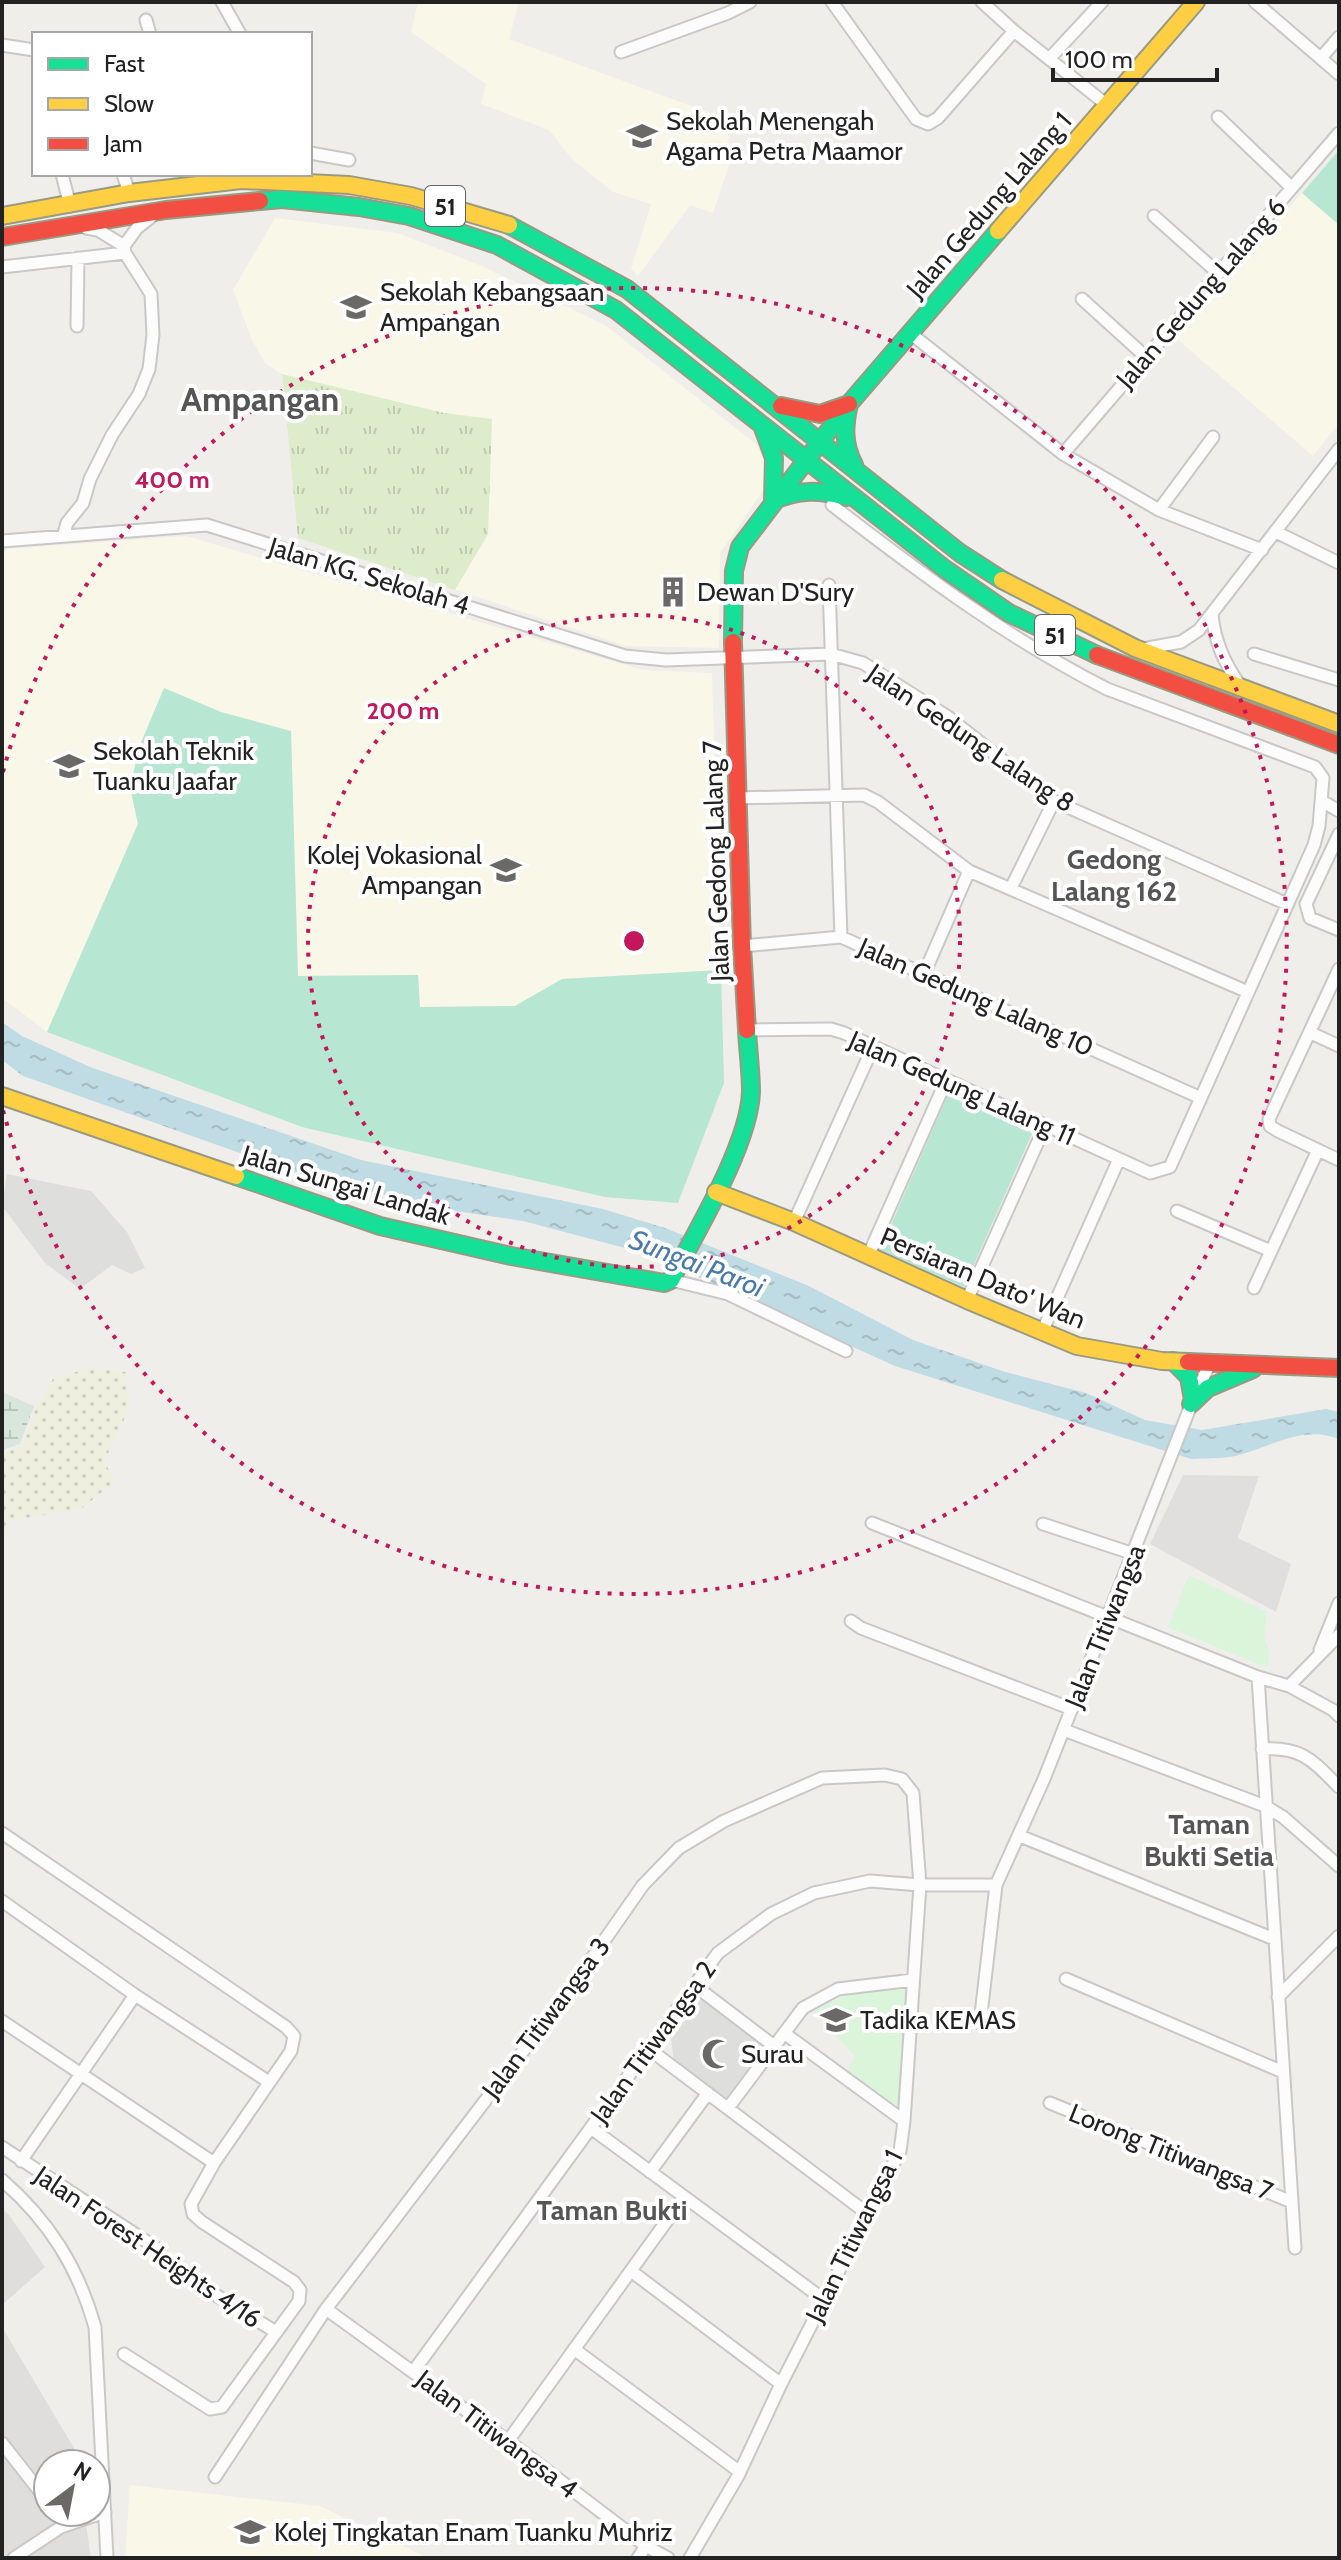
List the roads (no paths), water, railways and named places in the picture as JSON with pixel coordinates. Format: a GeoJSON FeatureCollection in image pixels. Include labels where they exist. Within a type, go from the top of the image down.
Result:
{"type":"FeatureCollection","features":[{"type":"Feature","properties":{"kind":"main road","name":"Jalan Gedung Lalang 1"},"geometry":{"type":"LineString","coordinates":[[807,460],[849,404],[1196,2]]}},
{"type":"Feature","properties":{"kind":"main road","name":"51"},"geometry":{"type":"LineString","coordinates":[[2,216],[70,206],[182,180],[286,178],[411,196],[512,226],[627,289],[960,553],[1016,589],[1135,648],[1339,724]]}},
{"type":"Feature","properties":{"kind":"main road","name":"51"},"geometry":{"type":"LineString","coordinates":[[2,237],[166,210],[282,199],[409,216],[497,245],[616,310],[945,569],[1009,613],[1087,651],[1339,745]]}},
{"type":"Feature","properties":{"kind":"main road"},"geometry":{"type":"LineString","coordinates":[[770,402],[792,410],[820,414],[849,404]]}},
{"type":"Feature","properties":{"kind":"main road"},"geometry":{"type":"LineString","coordinates":[[849,404],[843,430],[845,451],[859,473]]}},
{"type":"Feature","properties":{"kind":"main road"},"geometry":{"type":"LineString","coordinates":[[762,425],[774,458],[773,501],[795,491],[816,489],[855,499]]}},
{"type":"Feature","properties":{"kind":"main road","name":"Jalan Gedong Lalang 7"},"geometry":{"type":"LineString","coordinates":[[674,1274],[716,1192],[748,1113],[751,1094],[737,798],[734,571],[740,547],[807,460]]}},
{"type":"Feature","properties":{"kind":"main road","name":"Jalan Sungai Landak"},"geometry":{"type":"LineString","coordinates":[[2,1096],[380,1226],[574,1268],[664,1283],[674,1274]]}},
{"type":"Feature","properties":{"kind":"main road","name":"Persiaran Dato' Wan"},"geometry":{"type":"LineString","coordinates":[[716,1192],[794,1222],[1077,1346],[1209,1365],[1339,1368]]}},
{"type":"Feature","properties":{"kind":"main road"},"geometry":{"type":"LineString","coordinates":[[1173,1361],[1189,1377],[1192,1402]]}},
{"type":"Feature","properties":{"kind":"main road"},"geometry":{"type":"LineString","coordinates":[[1192,1402],[1208,1388],[1258,1367]]}},
{"type":"Feature","properties":{"kind":"street"},"geometry":{"type":"LineString","coordinates":[[222,2],[239,32]]}},
{"type":"Feature","properties":{"kind":"street"},"geometry":{"type":"LineString","coordinates":[[621,52],[726,8],[750,2]]}},
{"type":"Feature","properties":{"kind":"street"},"geometry":{"type":"LineString","coordinates":[[832,2],[916,119],[928,124],[938,118],[1014,31]]}},
{"type":"Feature","properties":{"kind":"street"},"geometry":{"type":"LineString","coordinates":[[982,2],[1107,105]]}},
{"type":"Feature","properties":{"kind":"street"},"geometry":{"type":"LineString","coordinates":[[1049,59],[1102,2]]}},
{"type":"Feature","properties":{"kind":"street"},"geometry":{"type":"LineString","coordinates":[[1255,2],[1339,74]]}},
{"type":"Feature","properties":{"kind":"street"},"geometry":{"type":"LineString","coordinates":[[146,20],[149,32]]}},
{"type":"Feature","properties":{"kind":"street"},"geometry":{"type":"LineString","coordinates":[[1321,58],[1339,37]]}},
{"type":"Feature","properties":{"kind":"street"},"geometry":{"type":"LineString","coordinates":[[2,45],[32,50]]}},
{"type":"Feature","properties":{"kind":"street"},"geometry":{"type":"LineString","coordinates":[[1218,117],[1292,188]]}},
{"type":"Feature","properties":{"kind":"street","name":"Jalan Gedung Lalang 6"},"geometry":{"type":"LineString","coordinates":[[1063,454],[1339,133]]}},
{"type":"Feature","properties":{"kind":"street"},"geometry":{"type":"LineString","coordinates":[[312,153],[349,160]]}},
{"type":"Feature","properties":{"kind":"street"},"geometry":{"type":"LineString","coordinates":[[62,176],[70,206]]}},
{"type":"Feature","properties":{"kind":"street"},"geometry":{"type":"LineString","coordinates":[[124,176],[129,193]]}},
{"type":"Feature","properties":{"kind":"street"},"geometry":{"type":"LineString","coordinates":[[2,267],[125,249],[146,219],[166,210]]}},
{"type":"Feature","properties":{"kind":"street"},"geometry":{"type":"LineString","coordinates":[[1154,216],[1218,273]]}},
{"type":"Feature","properties":{"kind":"street"},"geometry":{"type":"LineString","coordinates":[[64,534],[67,523],[83,503],[90,479],[112,435],[139,394],[149,369],[153,335],[151,294],[125,249],[98,230],[73,226]]}},
{"type":"Feature","properties":{"kind":"street"},"geometry":{"type":"LineString","coordinates":[[77,326],[78,258]]}},
{"type":"Feature","properties":{"kind":"street"},"geometry":{"type":"LineString","coordinates":[[1082,299],[1146,357]]}},
{"type":"Feature","properties":{"kind":"street"},"geometry":{"type":"LineString","coordinates":[[910,333],[1063,454],[1159,510],[1262,550]]}},
{"type":"Feature","properties":{"kind":"street"},"geometry":{"type":"LineString","coordinates":[[1159,510],[1213,437]]}},
{"type":"Feature","properties":{"kind":"street"},"geometry":{"type":"LineString","coordinates":[[1135,648],[1181,642],[1199,630],[1339,449]]}},
{"type":"Feature","properties":{"kind":"street"},"geometry":{"type":"LineString","coordinates":[[832,505],[936,586],[1077,673],[1107,689],[1315,767],[1323,778],[1314,845],[1201,1098]]}},
{"type":"Feature","properties":{"kind":"street","name":"Jalan KG. Sekolah 4"},"geometry":{"type":"LineString","coordinates":[[2,541],[207,525],[625,656],[666,660],[733,657]]}},
{"type":"Feature","properties":{"kind":"street"},"geometry":{"type":"LineString","coordinates":[[1276,532],[1339,563]]}},
{"type":"Feature","properties":{"kind":"street"},"geometry":{"type":"LineString","coordinates":[[829,585],[841,937]]}},
{"type":"Feature","properties":{"kind":"street"},"geometry":{"type":"LineString","coordinates":[[1212,615],[1214,634],[1223,660],[1243,690]]}},
{"type":"Feature","properties":{"kind":"street"},"geometry":{"type":"LineString","coordinates":[[1077,673],[1087,651]]}},
{"type":"Feature","properties":{"kind":"street","name":"Jalan Gedung Lalang 8"},"geometry":{"type":"LineString","coordinates":[[733,657],[831,654],[863,663],[948,717],[1054,801],[1287,904]]}},
{"type":"Feature","properties":{"kind":"street"},"geometry":{"type":"LineString","coordinates":[[1254,654],[1339,680]]}},
{"type":"Feature","properties":{"kind":"street"},"geometry":{"type":"LineString","coordinates":[[737,798],[864,795],[878,802],[969,871],[1248,992]]}},
{"type":"Feature","properties":{"kind":"street"},"geometry":{"type":"LineString","coordinates":[[1011,888],[1054,801]]}},
{"type":"Feature","properties":{"kind":"street"},"geometry":{"type":"LineString","coordinates":[[1322,801],[1339,811]]}},
{"type":"Feature","properties":{"kind":"street"},"geometry":{"type":"LineString","coordinates":[[1339,834],[1306,904],[1310,918],[1339,930]]}},
{"type":"Feature","properties":{"kind":"street"},"geometry":{"type":"LineString","coordinates":[[924,974],[969,871]]}},
{"type":"Feature","properties":{"kind":"street","name":"Jalan Gedung Lalang 10"},"geometry":{"type":"LineString","coordinates":[[742,946],[841,937],[1201,1098]]}},
{"type":"Feature","properties":{"kind":"street"},"geometry":{"type":"LineString","coordinates":[[1339,969],[1269,1119],[1270,1126],[1339,1160]]}},
{"type":"Feature","properties":{"kind":"street","name":"Jalan Gedung Lalang 11"},"geometry":{"type":"LineString","coordinates":[[748,1030],[831,1029],[1150,1173],[1170,1167],[1201,1098]]}},
{"type":"Feature","properties":{"kind":"street"},"geometry":{"type":"LineString","coordinates":[[1311,1033],[1339,1046]]}},
{"type":"Feature","properties":{"kind":"street"},"geometry":{"type":"LineString","coordinates":[[794,1222],[873,1047]]}},
{"type":"Feature","properties":{"kind":"street"},"geometry":{"type":"LineString","coordinates":[[868,1256],[946,1081]]}},
{"type":"Feature","properties":{"kind":"street"},"geometry":{"type":"LineString","coordinates":[[967,1300],[1045,1126]]}},
{"type":"Feature","properties":{"kind":"street"},"geometry":{"type":"LineString","coordinates":[[1254,1288],[1318,1150]]}},
{"type":"Feature","properties":{"kind":"street"},"geometry":{"type":"LineString","coordinates":[[1042,1332],[1119,1159]]}},
{"type":"Feature","properties":{"kind":"street"},"geometry":{"type":"LineString","coordinates":[[1177,1211],[1271,1251]]}},
{"type":"Feature","properties":{"kind":"street"},"geometry":{"type":"LineString","coordinates":[[674,1274],[728,1294],[846,1351]]}},
{"type":"Feature","properties":{"kind":"street","name":"Jalan Titiwangsa"},"geometry":{"type":"LineString","coordinates":[[980,2023],[996,1885],[1064,1730],[1209,1365]]}},
{"type":"Feature","properties":{"kind":"street"},"geometry":{"type":"LineString","coordinates":[[872,1523],[1258,1677],[1289,1686],[1339,1716]]}},
{"type":"Feature","properties":{"kind":"street"},"geometry":{"type":"LineString","coordinates":[[1043,1524],[1134,1554]]}},
{"type":"Feature","properties":{"kind":"street"},"geometry":{"type":"LineString","coordinates":[[1318,1655],[1339,1603]]}},
{"type":"Feature","properties":{"kind":"street"},"geometry":{"type":"LineString","coordinates":[[851,1621],[861,1628],[1072,1709]]}},
{"type":"Feature","properties":{"kind":"street"},"geometry":{"type":"LineString","coordinates":[[1289,1686],[1339,1635]]}},
{"type":"Feature","properties":{"kind":"street"},"geometry":{"type":"LineString","coordinates":[[1258,1677],[1295,2248]]}},
{"type":"Feature","properties":{"kind":"street"},"geometry":{"type":"LineString","coordinates":[[1064,1730],[1265,1806],[1283,1817],[1339,1866]]}},
{"type":"Feature","properties":{"kind":"street"},"geometry":{"type":"LineString","coordinates":[[1262,1749],[1281,1748],[1309,1757],[1339,1787]]}},
{"type":"Feature","properties":{"kind":"street","name":"Jalan Titiwangsa 3"},"geometry":{"type":"LineString","coordinates":[[215,2477],[326,2309],[569,1991],[643,1885],[679,1848],[724,1821],[822,1778],[885,1775],[902,1779],[913,1793],[920,1885]]}},
{"type":"Feature","properties":{"kind":"street"},"geometry":{"type":"LineString","coordinates":[[2,1833],[286,2027],[294,2036],[291,2051],[214,2163],[191,2204],[193,2214],[294,2282],[300,2290],[299,2301],[222,2407],[210,2409],[124,2354]]}},
{"type":"Feature","properties":{"kind":"street"},"geometry":{"type":"LineString","coordinates":[[1020,1836],[1274,1939]]}},
{"type":"Feature","properties":{"kind":"street","name":"Jalan Titiwangsa 2"},"geometry":{"type":"LineString","coordinates":[[413,2372],[718,1953],[771,1914],[814,1893],[870,1881],[920,1885],[996,1885]]}},
{"type":"Feature","properties":{"kind":"street","name":"Jalan Titiwangsa 1"},"geometry":{"type":"LineString","coordinates":[[690,2558],[740,2472],[823,2299],[900,2151],[920,1885]]}},
{"type":"Feature","properties":{"kind":"street"},"geometry":{"type":"LineString","coordinates":[[2,1901],[135,1995],[269,2082]]}},
{"type":"Feature","properties":{"kind":"street"},"geometry":{"type":"LineString","coordinates":[[1278,1997],[1339,1936]]}},
{"type":"Feature","properties":{"kind":"street"},"geometry":{"type":"LineString","coordinates":[[1066,1979],[1283,2072]]}},
{"type":"Feature","properties":{"kind":"street"},"geometry":{"type":"LineString","coordinates":[[728,2108],[803,2008],[838,1989],[913,1980]]}},
{"type":"Feature","properties":{"kind":"street"},"geometry":{"type":"LineString","coordinates":[[694,1985],[774,2046]]}},
{"type":"Feature","properties":{"kind":"street"},"geometry":{"type":"LineString","coordinates":[[21,2161],[135,1995]]}},
{"type":"Feature","properties":{"kind":"street"},"geometry":{"type":"LineString","coordinates":[[2,2021],[214,2163]]}},
{"type":"Feature","properties":{"kind":"street"},"geometry":{"type":"LineString","coordinates":[[784,2033],[904,2121]]}},
{"type":"Feature","properties":{"kind":"street"},"geometry":{"type":"LineString","coordinates":[[649,2049],[868,2214]]}},
{"type":"Feature","properties":{"kind":"street"},"geometry":{"type":"LineString","coordinates":[[650,2172],[708,2093]]}},
{"type":"Feature","properties":{"kind":"street","name":"Lorong Titiwangsa 7"},"geometry":{"type":"LineString","coordinates":[[1050,2103],[1292,2202]]}},
{"type":"Feature","properties":{"kind":"street"},"geometry":{"type":"LineString","coordinates":[[591,2128],[823,2299]]}},
{"type":"Feature","properties":{"kind":"street","name":"Jalan Forest Heights 4/16"},"geometry":{"type":"LineString","coordinates":[[2,2147],[158,2249],[170,2267],[276,2332]]}},
{"type":"Feature","properties":{"kind":"street"},"geometry":{"type":"LineString","coordinates":[[2,2180],[51,2232],[65,2251],[85,2292],[95,2327],[102,2448]]}},
{"type":"Feature","properties":{"kind":"street"},"geometry":{"type":"LineString","coordinates":[[508,2441],[684,2197]]}},
{"type":"Feature","properties":{"kind":"street"},"geometry":{"type":"LineString","coordinates":[[631,2271],[781,2384]]}},
{"type":"Feature","properties":{"kind":"street","name":"Jalan Titiwangsa 4"},"geometry":{"type":"LineString","coordinates":[[326,2309],[646,2546],[668,2558]]}},
{"type":"Feature","properties":{"kind":"street"},"geometry":{"type":"LineString","coordinates":[[574,2349],[740,2472]]}},
{"type":"Feature","properties":{"kind":"street"},"geometry":{"type":"LineString","coordinates":[[2,2443],[32,2481]]}},
{"type":"Feature","properties":{"kind":"street"},"geometry":{"type":"LineString","coordinates":[[14,2558],[59,2528]]}},
{"type":"Feature","properties":{"kind":"street"},"geometry":{"type":"LineString","coordinates":[[106,2528],[107,2558]]}},
{"type":"Feature","properties":{"kind":"street"},"geometry":{"type":"LineString","coordinates":[[638,2558],[646,2546]]}},
{"type":"Feature","properties":{"kind":"water","name":"Sungai Paroi"},"geometry":{"type":"Polygon","coordinates":[[[2,1022],[22,1036],[90,1067],[361,1160],[603,1209],[665,1228],[809,1286],[913,1340],[1005,1372],[1086,1393],[1145,1420],[1202,1430],[1326,1409],[1339,1412],[1339,1439],[1312,1434],[1235,1456],[1191,1459],[895,1366],[703,1279],[625,1248],[523,1221],[441,1209],[293,1172],[23,1076],[2,1060],[2,1022]]]}},
{"type":"Feature","properties":{"kind":"place","name":"Sekolah Menengah Agama Petra Maamor"},"geometry":{"type":"Point","coordinates":[642,136]}},
{"type":"Feature","properties":{"kind":"place","name":"Sekolah Kebangsaan Ampangan"},"geometry":{"type":"Point","coordinates":[356,307]}},
{"type":"Feature","properties":{"kind":"place","name":"Dewan D'Sury"},"geometry":{"type":"Point","coordinates":[673,592]}},
{"type":"Feature","properties":{"kind":"place","name":"Sekolah Teknik Tuanku Jaafar"},"geometry":{"type":"Point","coordinates":[69,766]}},
{"type":"Feature","properties":{"kind":"place","name":"Kolej Vokasional Ampangan"},"geometry":{"type":"Point","coordinates":[506,870]}},
{"type":"Feature","properties":{"kind":"place","name":"Tadika KEMAS"},"geometry":{"type":"Point","coordinates":[836,2020]}},
{"type":"Feature","properties":{"kind":"place","name":"Surau"},"geometry":{"type":"Point","coordinates":[717,2054]}},
{"type":"Feature","properties":{"kind":"place","name":"Kolej Tingkatan Enam Tuanku Muhriz"},"geometry":{"type":"Point","coordinates":[250,2532]}},
{"type":"Feature","properties":{"kind":"district","name":"Ampangan"},"geometry":{"type":"Point","coordinates":[260,399]}},
{"type":"Feature","properties":{"kind":"district","name":"Gedong Lalang 162"},"geometry":{"type":"Point","coordinates":[1114,875]}},
{"type":"Feature","properties":{"kind":"district","name":"Taman Bukti Setia"},"geometry":{"type":"Point","coordinates":[1209,1840]}},
{"type":"Feature","properties":{"kind":"district","name":"Taman Bukti"},"geometry":{"type":"Point","coordinates":[612,2210]}}]}
